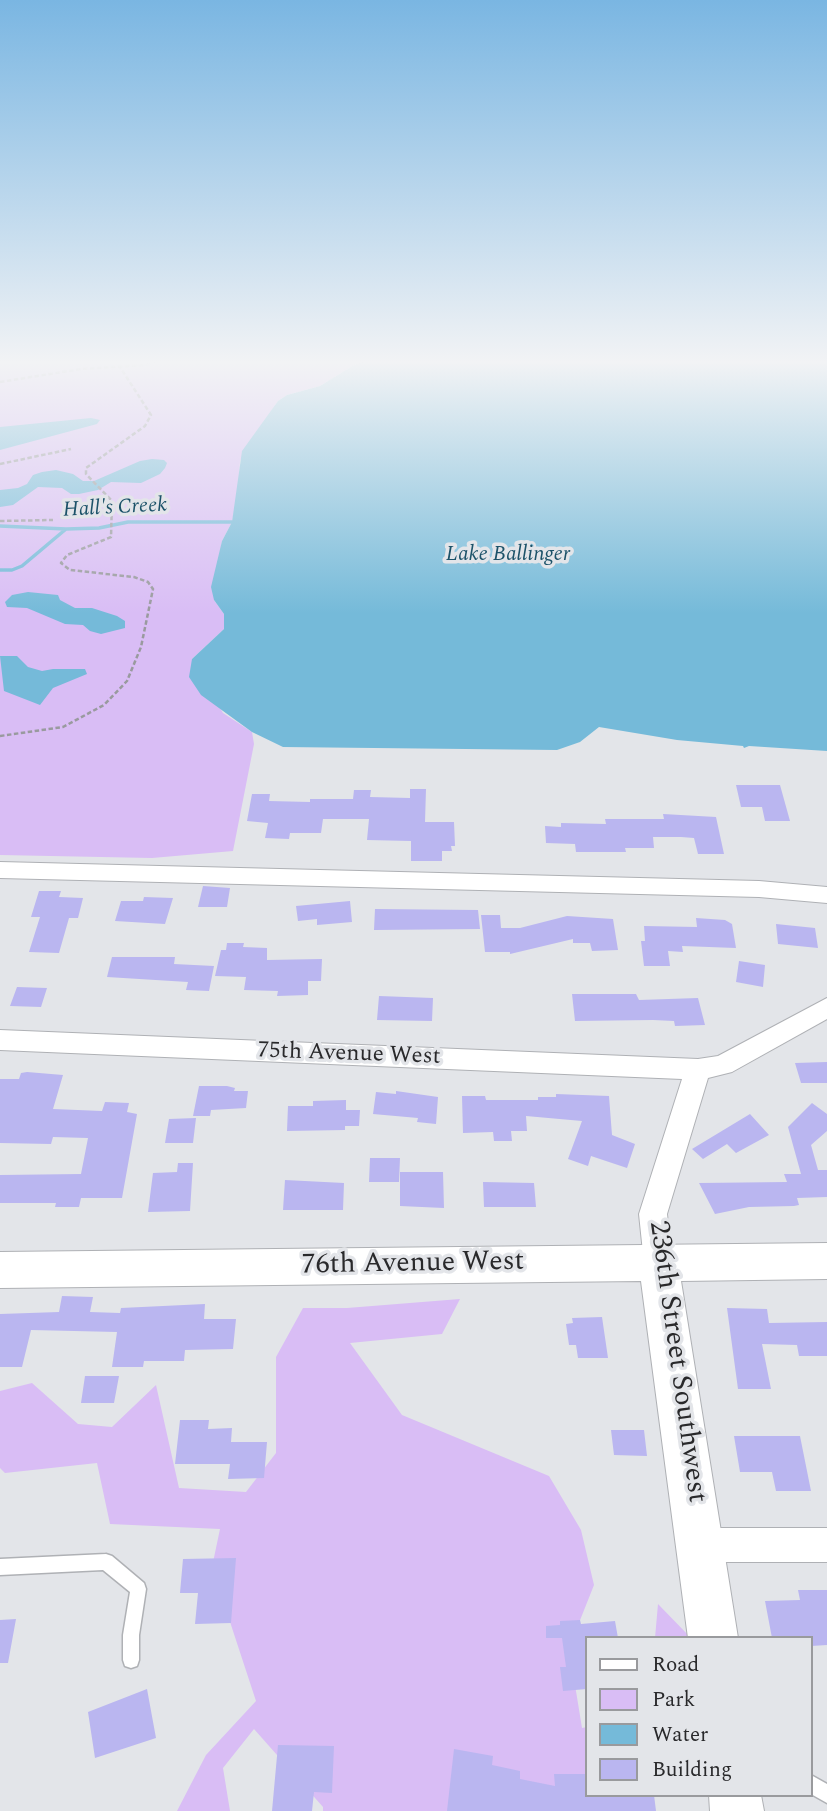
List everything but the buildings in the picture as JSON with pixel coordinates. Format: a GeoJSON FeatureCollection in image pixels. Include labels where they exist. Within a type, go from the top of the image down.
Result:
{"type":"FeatureCollection","features":[{"type":"Feature","properties":{"kind":"street"},"geometry":{"type":"LineString","coordinates":[[0,870],[731,888],[827,895]]}},
{"type":"Feature","properties":{"kind":"street"},"geometry":{"type":"LineString","coordinates":[[698,1069],[723,1065],[783,1034],[827,1007]]}},
{"type":"Feature","properties":{"kind":"street","name":"75th Avenue West"},"geometry":{"type":"LineString","coordinates":[[0,1040],[698,1069]]}},
{"type":"Feature","properties":{"kind":"street","name":"236th Street Southwest"},"geometry":{"type":"LineString","coordinates":[[698,1069],[653,1214],[713,1636]]}},
{"type":"Feature","properties":{"kind":"street","name":"76th Avenue West"},"geometry":{"type":"LineString","coordinates":[[0,1270],[827,1261]]}},
{"type":"Feature","properties":{"kind":"street"},"geometry":{"type":"LineString","coordinates":[[701,1545],[827,1545]]}},
{"type":"Feature","properties":{"kind":"lane"},"geometry":{"type":"LineString","coordinates":[[0,1567],[106,1562],[138,1589],[131,1635],[131,1660]]}},
{"type":"Feature","properties":{"kind":"path"},"geometry":{"type":"LineString","coordinates":[[0,736],[63,727],[104,705],[127,681],[141,647],[153,589],[148,582],[135,577],[70,570],[61,563],[67,555],[111,537],[112,500],[86,474],[86,468],[118,445]]}},
{"type":"Feature","properties":{"kind":"path"},"geometry":{"type":"LineString","coordinates":[[0,464],[71,449]]}},
{"type":"Feature","properties":{"kind":"path"},"geometry":{"type":"LineString","coordinates":[[0,521],[53,520]]}},
{"type":"Feature","properties":{"kind":"green space"},"geometry":{"type":"Polygon","coordinates":[[[0,445],[250,445],[240,461],[238,494],[232,522],[222,541],[214,600],[224,614],[224,629],[192,659],[223,713],[252,732],[254,744],[233,851],[152,858],[0,855],[0,445]]]}},
{"type":"Feature","properties":{"kind":"green space"},"geometry":{"type":"Polygon","coordinates":[[[460,1299],[442,1334],[350,1343],[402,1415],[549,1476],[581,1530],[594,1585],[569,1648],[582,1728],[586,1727],[586,1789],[491,1807],[487,1811],[323,1811],[323,1807],[254,1729],[223,1768],[230,1811],[177,1811],[206,1755],[256,1701],[212,1567],[220,1529],[110,1524],[97,1463],[5,1473],[0,1468],[0,1391],[32,1383],[78,1424],[112,1427],[156,1385],[179,1488],[246,1492],[276,1453],[276,1357],[303,1308],[347,1308],[460,1299]]]}},
{"type":"Feature","properties":{"kind":"green space"},"geometry":{"type":"Polygon","coordinates":[[[658,1604],[689,1636],[655,1636],[658,1604]]]}},
{"type":"Feature","properties":{"kind":"water"},"geometry":{"type":"Polygon","coordinates":[[[0,445],[20,445],[0,450],[0,445]]]}},
{"type":"Feature","properties":{"kind":"water","name":"Lake Ballinger"},"geometry":{"type":"Polygon","coordinates":[[[247,445],[827,445],[827,751],[749,746],[744,748],[599,727],[580,742],[557,750],[283,747],[252,732],[201,695],[189,677],[192,659],[224,629],[224,614],[214,600],[211,587],[222,541],[232,522],[242,451],[247,445]]]}},
{"type":"Feature","properties":{"kind":"water"},"geometry":{"type":"Polygon","coordinates":[[[164,460],[167,463],[165,468],[160,474],[141,483],[111,482],[98,490],[79,494],[71,494],[62,488],[38,487],[13,505],[0,507],[0,490],[18,488],[27,484],[33,475],[42,472],[56,470],[73,474],[83,481],[94,481],[140,461],[164,460]]]}},
{"type":"Feature","properties":{"kind":"water"},"geometry":{"type":"Polygon","coordinates":[[[28,592],[58,595],[60,600],[75,608],[92,608],[117,616],[125,621],[125,628],[101,634],[90,631],[83,625],[65,624],[27,608],[7,607],[5,602],[12,595],[28,592]]]}},
{"type":"Feature","properties":{"kind":"water"},"geometry":{"type":"Polygon","coordinates":[[[0,656],[17,656],[28,667],[42,671],[85,669],[87,674],[53,688],[40,705],[4,691],[0,656]]]}},
{"type":"Feature","properties":{"kind":"waterway","name":"Hall's Creek"},"geometry":{"type":"LineString","coordinates":[[66,529],[99,528],[128,522],[232,522]]}},
{"type":"Feature","properties":{"kind":"waterway","name":"Hall's Creek"},"geometry":{"type":"LineString","coordinates":[[0,526],[66,529]]}},
{"type":"Feature","properties":{"kind":"waterway"},"geometry":{"type":"LineString","coordinates":[[0,570],[12,570],[22,566],[66,529]]}}]}
